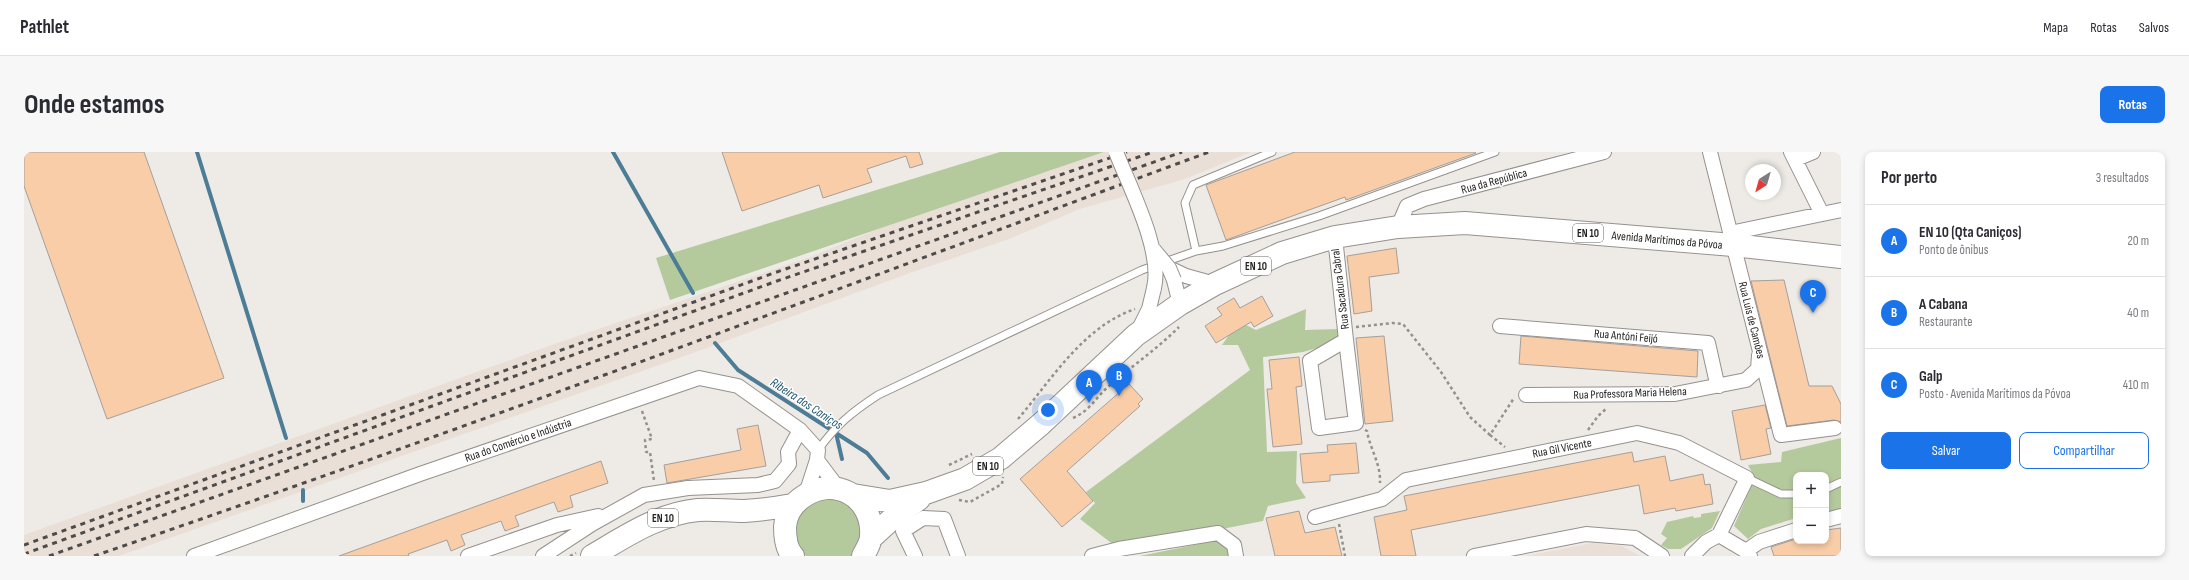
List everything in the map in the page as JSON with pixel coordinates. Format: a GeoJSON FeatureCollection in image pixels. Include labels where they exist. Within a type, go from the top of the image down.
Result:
{"type":"FeatureCollection","features":[{"type":"Feature","properties":{"kind":"main road","name":"Avenida Marítimos da Póvoa"},"geometry":{"type":"LineString","coordinates":[[742,511],[773,509],[799,500],[821,488],[890,502],[926,493],[965,479],[1001,458],[1041,424],[1136,335],[1180,304],[1215,284],[1282,253],[1335,237],[1398,227],[1465,223],[1731,239],[1841,257]]}},
{"type":"Feature","properties":{"kind":"main road"},"geometry":{"type":"LineString","coordinates":[[845,492],[865,507],[871,523],[867,547]]}},
{"type":"Feature","properties":{"kind":"main road","name":"Avenida Marítimos da Póvoa"},"geometry":{"type":"LineString","coordinates":[[867,547],[895,516],[926,493]]}},
{"type":"Feature","properties":{"kind":"main road"},"geometry":{"type":"LineString","coordinates":[[789,547],[785,521],[799,500]]}},
{"type":"Feature","properties":{"kind":"main road","name":"EN 10"},"geometry":{"type":"LineString","coordinates":[[592,556],[655,520],[696,510],[716,509],[742,511]]}},
{"type":"Feature","properties":{"kind":"main road"},"geometry":{"type":"LineString","coordinates":[[742,511],[765,522],[789,547]]}},
{"type":"Feature","properties":{"kind":"street"},"geometry":{"type":"LineString","coordinates":[[1116,152],[1154,250],[1157,277],[1149,309],[1136,335]]}},
{"type":"Feature","properties":{"kind":"street","name":"Rua da República"},"geometry":{"type":"LineString","coordinates":[[1398,227],[1406,206],[1424,199],[1604,152]]}},
{"type":"Feature","properties":{"kind":"street","name":"Rua Luis de Camões"},"geometry":{"type":"LineString","coordinates":[[1710,152],[1781,435],[1835,428]]}},
{"type":"Feature","properties":{"kind":"street"},"geometry":{"type":"LineString","coordinates":[[1813,152],[1793,156],[1822,214]]}},
{"type":"Feature","properties":{"kind":"street"},"geometry":{"type":"LineString","coordinates":[[1731,239],[1841,210]]}},
{"type":"Feature","properties":{"kind":"street","name":"Rua Sacadura Cabral"},"geometry":{"type":"LineString","coordinates":[[1335,237],[1356,423],[1318,428],[1310,361],[1345,334]]}},
{"type":"Feature","properties":{"kind":"street"},"geometry":{"type":"LineString","coordinates":[[1154,250],[1177,275],[1215,284]]}},
{"type":"Feature","properties":{"kind":"street"},"geometry":{"type":"LineString","coordinates":[[1177,275],[1180,304]]}},
{"type":"Feature","properties":{"kind":"street","name":"Rua Antóni Feijó"},"geometry":{"type":"LineString","coordinates":[[1500,326],[1708,343],[1719,386]]}},
{"type":"Feature","properties":{"kind":"street","name":"Rua Professora Maria Helena"},"geometry":{"type":"LineString","coordinates":[[1526,395],[1618,396],[1675,394],[1719,386],[1746,380],[1758,369],[1760,351]]}},
{"type":"Feature","properties":{"kind":"street","name":"Rua do Comércio e Indústria"},"geometry":{"type":"LineString","coordinates":[[194,556],[420,474],[699,378],[738,386],[800,430],[845,492]]}},
{"type":"Feature","properties":{"kind":"street"},"geometry":{"type":"LineString","coordinates":[[543,556],[610,514],[644,495],[688,488],[751,486],[775,481],[789,464],[788,452],[800,430]]}},
{"type":"Feature","properties":{"kind":"street","name":"Rua Gil Vicente"},"geometry":{"type":"LineString","coordinates":[[1315,517],[1382,499],[1406,480],[1637,433],[1679,443],[1747,478]]}},
{"type":"Feature","properties":{"kind":"street"},"geometry":{"type":"LineString","coordinates":[[799,500],[817,455]]}},
{"type":"Feature","properties":{"kind":"street"},"geometry":{"type":"LineString","coordinates":[[1692,556],[1706,542],[1719,535],[1747,478]]}},
{"type":"Feature","properties":{"kind":"street"},"geometry":{"type":"LineString","coordinates":[[468,556],[556,525],[610,514]]}},
{"type":"Feature","properties":{"kind":"street"},"geometry":{"type":"LineString","coordinates":[[1829,519],[1841,516]]}},
{"type":"Feature","properties":{"kind":"street"},"geometry":{"type":"LineString","coordinates":[[915,556],[903,531],[923,518],[944,519],[958,556]]}},
{"type":"Feature","properties":{"kind":"street"},"geometry":{"type":"LineString","coordinates":[[1719,535],[1748,554],[1760,542],[1793,531]]}},
{"type":"Feature","properties":{"kind":"street"},"geometry":{"type":"LineString","coordinates":[[1092,556],[1119,549],[1218,533],[1234,545],[1236,556]]}},
{"type":"Feature","properties":{"kind":"street"},"geometry":{"type":"LineString","coordinates":[[1474,556],[1586,534],[1635,538],[1662,556]]}},
{"type":"Feature","properties":{"kind":"lane"},"geometry":{"type":"LineString","coordinates":[[1196,250],[1184,203],[1193,185],[1272,152]]}},
{"type":"Feature","properties":{"kind":"lane"},"geometry":{"type":"LineString","coordinates":[[817,455],[828,435],[836,426],[847,416],[878,395],[1142,270],[1196,250],[1224,246],[1319,216],[1495,152]]}},
{"type":"Feature","properties":{"kind":"lane"},"geometry":{"type":"LineString","coordinates":[[1747,478],[1781,494],[1793,494]]}},
{"type":"Feature","properties":{"kind":"lane"},"geometry":{"type":"LineString","coordinates":[[1829,488],[1841,482]]}},
{"type":"Feature","properties":{"kind":"path"},"geometry":{"type":"LineString","coordinates":[[1345,334],[1393,322],[1402,324],[1441,372],[1470,417],[1490,435],[1514,398],[1526,395]]}},
{"type":"Feature","properties":{"kind":"path"},"geometry":{"type":"LineString","coordinates":[[1015,423],[1088,336]]}},
{"type":"Feature","properties":{"kind":"path"},"geometry":{"type":"LineString","coordinates":[[1578,445],[1598,416],[1618,396]]}},
{"type":"Feature","properties":{"kind":"path"},"geometry":{"type":"LineString","coordinates":[[645,420],[652,439],[644,440],[646,452],[650,452],[655,493]]}},
{"type":"Feature","properties":{"kind":"path"},"geometry":{"type":"LineString","coordinates":[[1356,423],[1367,431],[1369,444],[1379,465],[1379,492],[1382,499]]}},
{"type":"Feature","properties":{"kind":"path"},"geometry":{"type":"LineString","coordinates":[[948,466],[975,452]]}},
{"type":"Feature","properties":{"kind":"path"},"geometry":{"type":"LineString","coordinates":[[1336,511],[1345,556]]}},
{"type":"Feature","properties":{"kind":"shaded area"},"geometry":{"type":"Polygon","coordinates":[[[1104,152],[1251,152],[1185,179],[1080,209],[1009,239],[907,274],[696,352],[119,556],[24,556],[24,535],[557,343],[810,257],[920,212],[1104,152]]]}},
{"type":"Feature","properties":{"kind":"shaded area"},"geometry":{"type":"Polygon","coordinates":[[[1592,543],[1622,546],[1640,556],[1526,556],[1592,543]]]}},
{"type":"Feature","properties":{"kind":"green space"},"geometry":{"type":"Polygon","coordinates":[[[1000,152],[1104,152],[670,300],[656,258],[1000,152]]]}},
{"type":"Feature","properties":{"kind":"green space"},"geometry":{"type":"Polygon","coordinates":[[[1306,309],[1305,330],[1338,329],[1346,340],[1303,352],[1263,357],[1267,452],[1297,451],[1296,483],[1306,498],[1268,506],[1263,521],[1119,549],[1080,519],[1095,503],[1086,492],[1250,370],[1238,345],[1222,345],[1229,335],[1246,325],[1256,330],[1306,309]]]}},
{"type":"Feature","properties":{"kind":"green space"},"geometry":{"type":"Polygon","coordinates":[[[1841,438],[1841,510],[1829,512],[1829,472],[1793,472],[1793,519],[1761,529],[1748,539],[1734,526],[1755,478],[1748,465],[1781,462],[1782,452],[1841,438]]]}},
{"type":"Feature","properties":{"kind":"green space"},"geometry":{"type":"Polygon","coordinates":[[[833,495],[860,514],[863,538],[852,556],[806,556],[799,545],[795,531],[798,512],[809,503],[833,495]]]}},
{"type":"Feature","properties":{"kind":"green space"},"geometry":{"type":"Polygon","coordinates":[[[1720,511],[1712,528],[1681,549],[1668,549],[1661,545],[1667,538],[1661,534],[1667,522],[1693,516],[1694,518],[1701,517],[1701,514],[1720,511]]]}},
{"type":"Feature","properties":{"kind":"green space"},"geometry":{"type":"Polygon","coordinates":[[[1218,540],[1225,542],[1231,556],[1140,556],[1218,540]]]}},
{"type":"Feature","properties":{"kind":"building"},"geometry":{"type":"Polygon","coordinates":[[[24,152],[144,152],[224,378],[107,419],[24,186],[24,152]]]}},
{"type":"Feature","properties":{"kind":"building"},"geometry":{"type":"Polygon","coordinates":[[[722,152],[919,152],[923,164],[910,168],[906,156],[867,169],[872,182],[823,198],[819,185],[742,211],[722,152]]]}},
{"type":"Feature","properties":{"kind":"building"},"geometry":{"type":"Polygon","coordinates":[[[1295,152],[1476,153],[1346,200],[1345,197],[1226,240],[1206,185],[1295,152]]]}},
{"type":"Feature","properties":{"kind":"building"},"geometry":{"type":"Polygon","coordinates":[[[1396,248],[1399,273],[1369,277],[1372,311],[1354,314],[1347,256],[1396,248]]]}},
{"type":"Feature","properties":{"kind":"building"},"geometry":{"type":"Polygon","coordinates":[[[1784,280],[1809,386],[1832,386],[1841,404],[1841,422],[1834,420],[1787,426],[1751,281],[1784,280]]]}},
{"type":"Feature","properties":{"kind":"building"},"geometry":{"type":"Polygon","coordinates":[[[1262,296],[1273,316],[1254,327],[1251,322],[1216,343],[1205,326],[1222,315],[1217,308],[1234,298],[1240,308],[1262,296]]]}},
{"type":"Feature","properties":{"kind":"building"},"geometry":{"type":"Polygon","coordinates":[[[1384,336],[1393,421],[1365,424],[1356,338],[1384,336]]]}},
{"type":"Feature","properties":{"kind":"building"},"geometry":{"type":"Polygon","coordinates":[[[1521,336],[1698,351],[1697,377],[1519,364],[1521,336]]]}},
{"type":"Feature","properties":{"kind":"building"},"geometry":{"type":"Polygon","coordinates":[[[1299,357],[1302,386],[1296,387],[1302,444],[1273,447],[1267,389],[1272,389],[1269,360],[1299,357]]]}},
{"type":"Feature","properties":{"kind":"building"},"geometry":{"type":"Polygon","coordinates":[[[1129,384],[1143,399],[1138,404],[1140,406],[1067,471],[1093,501],[1062,527],[1020,479],[1129,384]]]}},
{"type":"Feature","properties":{"kind":"building"},"geometry":{"type":"Polygon","coordinates":[[[1765,405],[1771,428],[1766,429],[1771,454],[1741,460],[1732,411],[1765,405]]]}},
{"type":"Feature","properties":{"kind":"building"},"geometry":{"type":"Polygon","coordinates":[[[758,425],[766,466],[667,483],[664,465],[741,450],[737,429],[758,425]]]}},
{"type":"Feature","properties":{"kind":"building"},"geometry":{"type":"Polygon","coordinates":[[[1356,443],[1359,473],[1330,475],[1330,481],[1303,483],[1300,454],[1328,452],[1327,445],[1356,443]]]}},
{"type":"Feature","properties":{"kind":"building"},"geometry":{"type":"Polygon","coordinates":[[[1632,452],[1634,462],[1665,456],[1670,481],[1703,474],[1705,485],[1710,484],[1713,504],[1676,511],[1675,508],[1644,514],[1639,485],[1411,530],[1416,556],[1381,556],[1374,517],[1407,510],[1404,496],[1632,452]]]}},
{"type":"Feature","properties":{"kind":"building"},"geometry":{"type":"Polygon","coordinates":[[[601,461],[608,483],[570,496],[573,507],[558,512],[554,502],[515,516],[519,526],[505,531],[501,521],[461,535],[465,545],[451,551],[447,540],[408,554],[409,556],[339,556],[601,461]]]}},
{"type":"Feature","properties":{"kind":"building"},"geometry":{"type":"Polygon","coordinates":[[[1299,511],[1305,533],[1335,527],[1342,556],[1275,556],[1266,518],[1299,511]]]}},
{"type":"Feature","properties":{"kind":"building"},"geometry":{"type":"Polygon","coordinates":[[[1841,528],[1841,556],[1774,556],[1771,547],[1793,540],[1793,544],[1829,544],[1829,530],[1841,528]]]}},
{"type":"Feature","properties":{"kind":"waterway"},"geometry":{"type":"LineString","coordinates":[[197,152],[286,438]]}},
{"type":"Feature","properties":{"kind":"waterway","name":"Ribeira dos Caniços"},"geometry":{"type":"LineString","coordinates":[[613,152],[693,293]]}},
{"type":"Feature","properties":{"kind":"waterway","name":"Ribeira dos Caniços"},"geometry":{"type":"LineString","coordinates":[[715,343],[738,370],[867,453],[888,478]]}},
{"type":"Feature","properties":{"kind":"waterway"},"geometry":{"type":"LineString","coordinates":[[836,433],[842,459]]}},
{"type":"Feature","properties":{"kind":"waterway"},"geometry":{"type":"LineString","coordinates":[[303,490],[303,501]]}},
{"type":"Feature","properties":{"kind":"railway"},"geometry":{"type":"LineString","coordinates":[[24,545],[774,273],[1127,152]]}},
{"type":"Feature","properties":{"kind":"railway"},"geometry":{"type":"LineString","coordinates":[[24,554],[777,281],[1153,152]]}},
{"type":"Feature","properties":{"kind":"railway"},"geometry":{"type":"LineString","coordinates":[[49,556],[1182,152]]}},
{"type":"Feature","properties":{"kind":"railway"},"geometry":{"type":"LineString","coordinates":[[94,556],[234,508],[513,408],[1209,152]]}},
{"type":"Feature","properties":{"kind":"place","name":"Galp"},"geometry":{"type":"Point","coordinates":[1813,313]}},
{"type":"Feature","properties":{"kind":"place","name":"A Cabana"},"geometry":{"type":"Point","coordinates":[1119,396]}},
{"type":"Feature","properties":{"kind":"place","name":"EN 10 (Qta Caniços)"},"geometry":{"type":"Point","coordinates":[1089,403]}}]}
